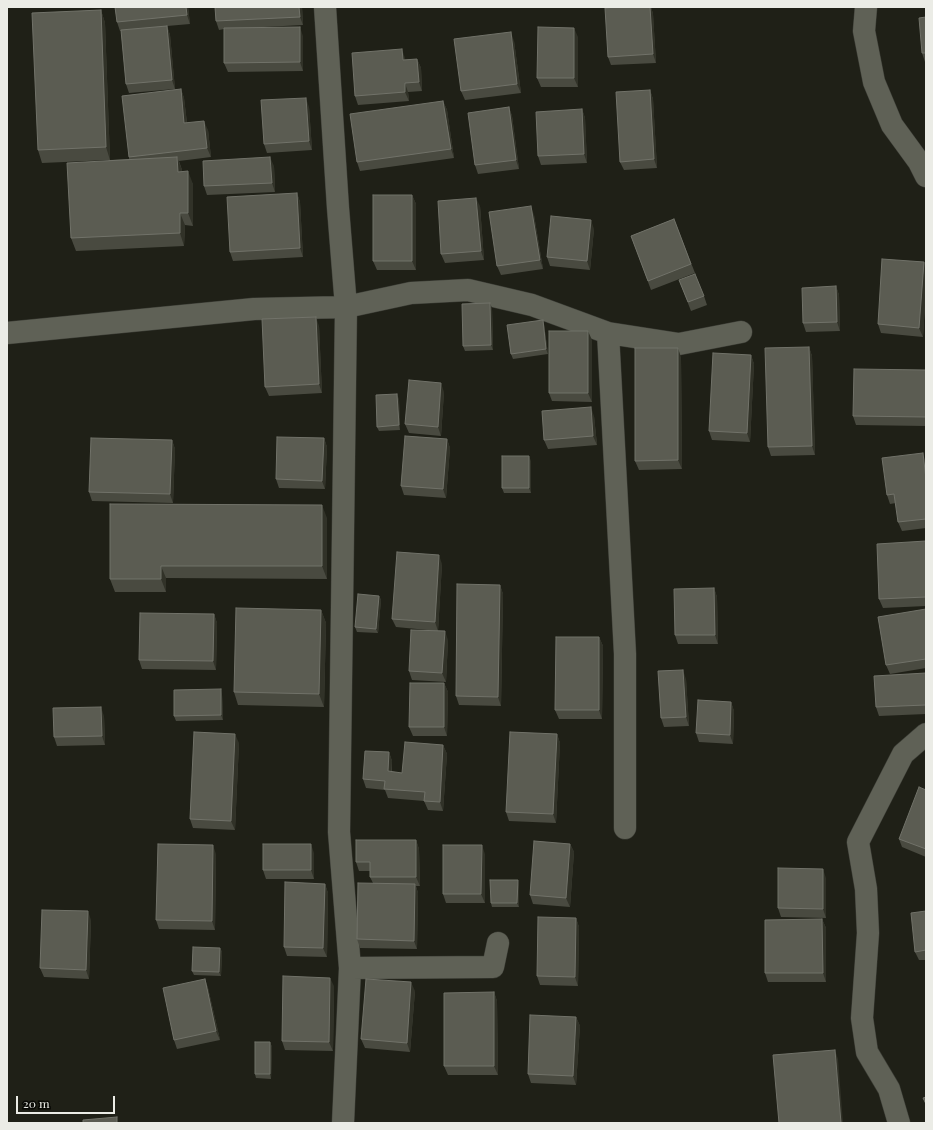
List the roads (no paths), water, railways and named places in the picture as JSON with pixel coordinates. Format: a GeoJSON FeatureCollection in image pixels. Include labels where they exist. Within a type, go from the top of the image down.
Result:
{"type":"FeatureCollection","features":[{"type":"Feature","properties":{"kind":"street"},"geometry":{"type":"LineString","coordinates":[[325,7],[346,307],[339,832],[350,968],[344,1123]]}},
{"type":"Feature","properties":{"kind":"street"},"geometry":{"type":"LineString","coordinates":[[866,7],[864,31],[874,82],[892,125],[919,162],[926,176]]}},
{"type":"Feature","properties":{"kind":"street"},"geometry":{"type":"LineString","coordinates":[[7,333],[254,309],[346,307],[411,293],[468,290],[532,305],[608,333],[680,344],[741,332]]}},
{"type":"Feature","properties":{"kind":"street"},"geometry":{"type":"LineString","coordinates":[[608,333],[625,654],[625,828]]}},
{"type":"Feature","properties":{"kind":"street"},"geometry":{"type":"LineString","coordinates":[[899,1123],[889,1089],[867,1052],[862,1018],[868,933],[866,889],[858,842],[903,754],[926,734]]}},
{"type":"Feature","properties":{"kind":"street"},"geometry":{"type":"LineString","coordinates":[[350,968],[493,967],[498,942]]}}]}
